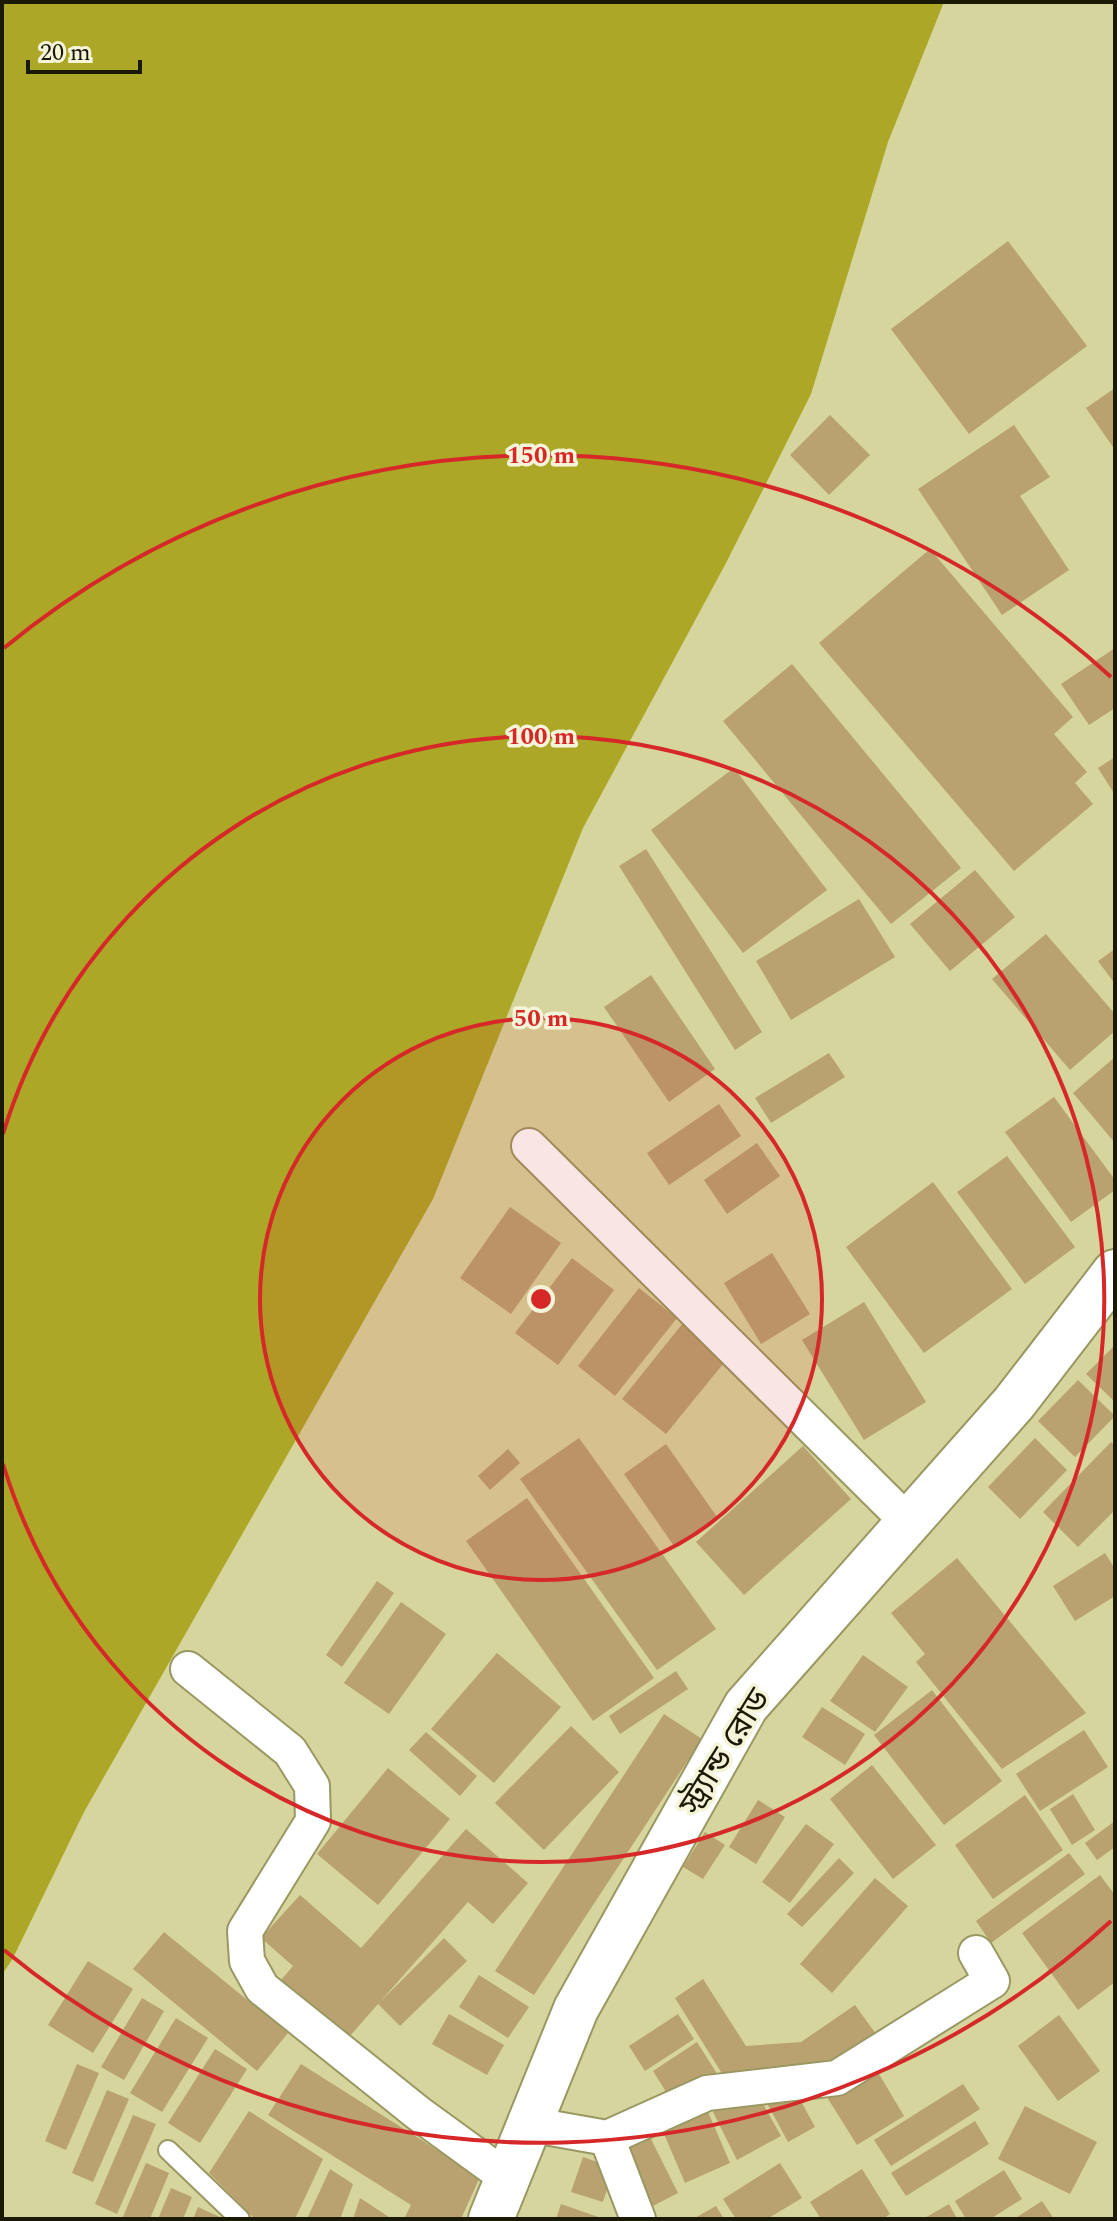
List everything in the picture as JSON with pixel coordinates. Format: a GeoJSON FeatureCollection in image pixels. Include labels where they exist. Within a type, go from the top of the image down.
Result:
{"type":"FeatureCollection","features":[{"type":"Feature","properties":{"kind":"main road","name":"স্ট্র্যান্ড রোড"},"geometry":{"type":"LineString","coordinates":[[491,2219],[576,2009],[746,1706],[1014,1403],[1115,1272]]}},
{"type":"Feature","properties":{"kind":"street"},"geometry":{"type":"LineString","coordinates":[[529,1146],[909,1523]]}},
{"type":"Feature","properties":{"kind":"street"},"geometry":{"type":"LineString","coordinates":[[188,1669],[290,1751],[312,1786],[313,1821],[245,1931],[247,1961],[262,1988],[418,2113],[506,2177]]}},
{"type":"Feature","properties":{"kind":"street"},"geometry":{"type":"LineString","coordinates":[[528,2124],[607,2138],[707,2093],[837,2078],[992,1981],[976,1953]]}},
{"type":"Feature","properties":{"kind":"street"},"geometry":{"type":"LineString","coordinates":[[607,2138],[638,2219]]}},
{"type":"Feature","properties":{"kind":"lane"},"geometry":{"type":"LineString","coordinates":[[168,2150],[240,2219]]}},
{"type":"Feature","properties":{"kind":"shaded area"},"geometry":{"type":"Polygon","coordinates":[[[2,2],[944,2],[888,142],[811,394],[726,563],[583,828],[433,1199],[84,1812],[2,1975],[2,2]]]}},
{"type":"Feature","properties":{"kind":"building"},"geometry":{"type":"Polygon","coordinates":[[[1008,241],[1087,346],[969,434],[891,329],[1008,241]]]}},
{"type":"Feature","properties":{"kind":"building"},"geometry":{"type":"Polygon","coordinates":[[[1115,388],[1115,450],[1086,408],[1115,388]]]}},
{"type":"Feature","properties":{"kind":"building"},"geometry":{"type":"Polygon","coordinates":[[[830,415],[870,455],[829,495],[790,455],[830,415]]]}},
{"type":"Feature","properties":{"kind":"building"},"geometry":{"type":"Polygon","coordinates":[[[1014,425],[1050,477],[1020,496],[1069,570],[1002,615],[918,489],[1014,425]]]}},
{"type":"Feature","properties":{"kind":"building"},"geometry":{"type":"Polygon","coordinates":[[[930,549],[1073,717],[1054,734],[1087,772],[1075,783],[1093,804],[1014,871],[819,643],[930,549]]]}},
{"type":"Feature","properties":{"kind":"building"},"geometry":{"type":"Polygon","coordinates":[[[1115,648],[1115,708],[1089,725],[1061,684],[1115,648]]]}},
{"type":"Feature","properties":{"kind":"building"},"geometry":{"type":"Polygon","coordinates":[[[792,664],[961,868],[891,924],[723,721],[792,664]]]}},
{"type":"Feature","properties":{"kind":"building"},"geometry":{"type":"Polygon","coordinates":[[[1115,757],[1115,795],[1098,768],[1115,757]]]}},
{"type":"Feature","properties":{"kind":"building"},"geometry":{"type":"Polygon","coordinates":[[[734,768],[827,890],[743,953],[651,830],[734,768]]]}},
{"type":"Feature","properties":{"kind":"building"},"geometry":{"type":"Polygon","coordinates":[[[646,849],[762,1032],[735,1050],[619,866],[646,849]]]}},
{"type":"Feature","properties":{"kind":"building"},"geometry":{"type":"Polygon","coordinates":[[[975,870],[1015,917],[950,971],[910,924],[975,870]]]}},
{"type":"Feature","properties":{"kind":"building"},"geometry":{"type":"Polygon","coordinates":[[[859,899],[895,957],[791,1020],[756,961],[859,899]]]}},
{"type":"Feature","properties":{"kind":"building"},"geometry":{"type":"Polygon","coordinates":[[[1046,934],[1115,1014],[1115,1031],[1070,1070],[992,979],[1046,934]]]}},
{"type":"Feature","properties":{"kind":"building"},"geometry":{"type":"Polygon","coordinates":[[[1115,949],[1115,984],[1098,961],[1115,949]]]}},
{"type":"Feature","properties":{"kind":"building"},"geometry":{"type":"Polygon","coordinates":[[[651,975],[715,1069],[669,1102],[604,1007],[651,975]]]}},
{"type":"Feature","properties":{"kind":"building"},"geometry":{"type":"Polygon","coordinates":[[[829,1053],[845,1077],[771,1123],[755,1098],[829,1053]]]}},
{"type":"Feature","properties":{"kind":"building"},"geometry":{"type":"Polygon","coordinates":[[[1115,1057],[1115,1143],[1073,1093],[1115,1057]]]}},
{"type":"Feature","properties":{"kind":"building"},"geometry":{"type":"Polygon","coordinates":[[[1054,1097],[1115,1180],[1115,1190],[1071,1222],[1005,1132],[1054,1097]]]}},
{"type":"Feature","properties":{"kind":"building"},"geometry":{"type":"Polygon","coordinates":[[[719,1104],[741,1136],[669,1185],[647,1153],[719,1104]]]}},
{"type":"Feature","properties":{"kind":"building"},"geometry":{"type":"Polygon","coordinates":[[[757,1143],[780,1176],[727,1214],[704,1180],[757,1143]]]}},
{"type":"Feature","properties":{"kind":"building"},"geometry":{"type":"Polygon","coordinates":[[[1007,1156],[1075,1247],[1025,1284],[957,1192],[1007,1156]]]}},
{"type":"Feature","properties":{"kind":"building"},"geometry":{"type":"Polygon","coordinates":[[[933,1182],[1012,1289],[924,1353],[846,1247],[933,1182]]]}},
{"type":"Feature","properties":{"kind":"building"},"geometry":{"type":"Polygon","coordinates":[[[510,1207],[561,1243],[511,1314],[460,1278],[510,1207]]]}},
{"type":"Feature","properties":{"kind":"building"},"geometry":{"type":"Polygon","coordinates":[[[772,1253],[810,1314],[761,1344],[724,1283],[772,1253]]]}},
{"type":"Feature","properties":{"kind":"building"},"geometry":{"type":"Polygon","coordinates":[[[572,1258],[614,1290],[558,1365],[515,1333],[572,1258]]]}},
{"type":"Feature","properties":{"kind":"building"},"geometry":{"type":"Polygon","coordinates":[[[639,1288],[677,1318],[615,1396],[578,1366],[639,1288]]]}},
{"type":"Feature","properties":{"kind":"building"},"geometry":{"type":"Polygon","coordinates":[[[864,1302],[926,1402],[864,1440],[802,1340],[864,1302]]]}},
{"type":"Feature","properties":{"kind":"building"},"geometry":{"type":"Polygon","coordinates":[[[683,1323],[727,1359],[666,1434],[622,1399],[683,1323]]]}},
{"type":"Feature","properties":{"kind":"building"},"geometry":{"type":"Polygon","coordinates":[[[1115,1345],[1115,1402],[1086,1374],[1115,1345]]]}},
{"type":"Feature","properties":{"kind":"building"},"geometry":{"type":"Polygon","coordinates":[[[1078,1380],[1115,1416],[1075,1457],[1038,1421],[1078,1380]]]}},
{"type":"Feature","properties":{"kind":"building"},"geometry":{"type":"Polygon","coordinates":[[[579,1438],[716,1629],[657,1670],[520,1479],[579,1438]]]}},
{"type":"Feature","properties":{"kind":"building"},"geometry":{"type":"Polygon","coordinates":[[[1035,1438],[1067,1470],[1020,1519],[988,1487],[1035,1438]]]}},
{"type":"Feature","properties":{"kind":"building"},"geometry":{"type":"Polygon","coordinates":[[[1111,1442],[1115,1446],[1115,1510],[1078,1547],[1043,1512],[1111,1442]]]}},
{"type":"Feature","properties":{"kind":"building"},"geometry":{"type":"Polygon","coordinates":[[[666,1444],[717,1517],[674,1546],[624,1474],[666,1444]]]}},
{"type":"Feature","properties":{"kind":"building"},"geometry":{"type":"Polygon","coordinates":[[[803,1446],[851,1499],[744,1595],[696,1542],[803,1446]]]}},
{"type":"Feature","properties":{"kind":"building"},"geometry":{"type":"Polygon","coordinates":[[[508,1449],[520,1463],[490,1490],[478,1476],[508,1449]]]}},
{"type":"Feature","properties":{"kind":"building"},"geometry":{"type":"Polygon","coordinates":[[[527,1498],[654,1678],[593,1721],[466,1541],[527,1498]]]}},
{"type":"Feature","properties":{"kind":"building"},"geometry":{"type":"Polygon","coordinates":[[[1105,1553],[1115,1569],[1115,1596],[1075,1621],[1053,1586],[1105,1553]]]}},
{"type":"Feature","properties":{"kind":"building"},"geometry":{"type":"Polygon","coordinates":[[[957,1558],[1086,1713],[1002,1769],[916,1662],[925,1654],[891,1613],[957,1558]]]}},
{"type":"Feature","properties":{"kind":"building"},"geometry":{"type":"Polygon","coordinates":[[[377,1581],[394,1593],[342,1667],[326,1655],[377,1581]]]}},
{"type":"Feature","properties":{"kind":"building"},"geometry":{"type":"Polygon","coordinates":[[[401,1602],[446,1634],[389,1714],[344,1683],[401,1602]]]}},
{"type":"Feature","properties":{"kind":"building"},"geometry":{"type":"Polygon","coordinates":[[[497,1653],[561,1707],[494,1783],[431,1729],[497,1653]]]}},
{"type":"Feature","properties":{"kind":"building"},"geometry":{"type":"Polygon","coordinates":[[[863,1655],[908,1687],[875,1732],[830,1701],[863,1655]]]}},
{"type":"Feature","properties":{"kind":"building"},"geometry":{"type":"Polygon","coordinates":[[[676,1671],[688,1689],[620,1734],[609,1716],[676,1671]]]}},
{"type":"Feature","properties":{"kind":"building"},"geometry":{"type":"Polygon","coordinates":[[[932,1690],[1002,1781],[944,1825],[874,1735],[932,1690]]]}},
{"type":"Feature","properties":{"kind":"building"},"geometry":{"type":"Polygon","coordinates":[[[822,1707],[865,1734],[845,1765],[802,1737],[822,1707]]]}},
{"type":"Feature","properties":{"kind":"building"},"geometry":{"type":"Polygon","coordinates":[[[664,1714],[702,1739],[534,1995],[495,1971],[664,1714]]]}},
{"type":"Feature","properties":{"kind":"building"},"geometry":{"type":"Polygon","coordinates":[[[571,1726],[619,1772],[544,1850],[495,1803],[571,1726]]]}},
{"type":"Feature","properties":{"kind":"building"},"geometry":{"type":"Polygon","coordinates":[[[1084,1730],[1108,1767],[1040,1811],[1016,1774],[1084,1730]]]}},
{"type":"Feature","properties":{"kind":"building"},"geometry":{"type":"Polygon","coordinates":[[[426,1732],[477,1776],[460,1796],[409,1750],[426,1732]]]}},
{"type":"Feature","properties":{"kind":"building"},"geometry":{"type":"Polygon","coordinates":[[[872,1765],[936,1845],[893,1879],[830,1799],[872,1765]]]}},
{"type":"Feature","properties":{"kind":"building"},"geometry":{"type":"Polygon","coordinates":[[[388,1768],[450,1819],[378,1905],[317,1854],[388,1768]]]}},
{"type":"Feature","properties":{"kind":"building"},"geometry":{"type":"Polygon","coordinates":[[[1073,1794],[1095,1830],[1072,1845],[1050,1809],[1073,1794]]]}},
{"type":"Feature","properties":{"kind":"building"},"geometry":{"type":"Polygon","coordinates":[[[1025,1795],[1063,1850],[993,1899],[955,1845],[1025,1795]]]}},
{"type":"Feature","properties":{"kind":"building"},"geometry":{"type":"Polygon","coordinates":[[[758,1800],[785,1817],[756,1864],[729,1847],[758,1800]]]}},
{"type":"Feature","properties":{"kind":"building"},"geometry":{"type":"Polygon","coordinates":[[[1115,1821],[1115,1847],[1097,1860],[1085,1843],[1115,1821]]]}},
{"type":"Feature","properties":{"kind":"building"},"geometry":{"type":"Polygon","coordinates":[[[806,1824],[834,1844],[790,1903],[762,1882],[806,1824]]]}},
{"type":"Feature","properties":{"kind":"building"},"geometry":{"type":"Polygon","coordinates":[[[466,1829],[528,1883],[493,1924],[468,1902],[380,2002],[444,1938],[467,1961],[400,2026],[378,2004],[342,2045],[276,1986],[293,1966],[261,1938],[300,1895],[361,1948],[466,1829]]]}},
{"type":"Feature","properties":{"kind":"building"},"geometry":{"type":"Polygon","coordinates":[[[705,1832],[725,1845],[703,1879],[683,1867],[705,1832]]]}},
{"type":"Feature","properties":{"kind":"building"},"geometry":{"type":"Polygon","coordinates":[[[1069,1853],[1085,1874],[991,1943],[976,1921],[1069,1853]]]}},
{"type":"Feature","properties":{"kind":"building"},"geometry":{"type":"Polygon","coordinates":[[[839,1858],[854,1873],[802,1927],[787,1914],[839,1858]]]}},
{"type":"Feature","properties":{"kind":"building"},"geometry":{"type":"Polygon","coordinates":[[[1100,1875],[1115,1895],[1115,1982],[1078,2010],[1022,1933],[1100,1875]]]}},
{"type":"Feature","properties":{"kind":"building"},"geometry":{"type":"Polygon","coordinates":[[[875,1878],[908,1906],[832,1993],[800,1964],[875,1878]]]}},
{"type":"Feature","properties":{"kind":"building"},"geometry":{"type":"Polygon","coordinates":[[[164,1932],[288,2033],[257,2071],[133,1969],[164,1932]]]}},
{"type":"Feature","properties":{"kind":"building"},"geometry":{"type":"Polygon","coordinates":[[[88,1961],[133,1989],[93,2053],[48,2025],[88,1961]]]}},
{"type":"Feature","properties":{"kind":"building"},"geometry":{"type":"Polygon","coordinates":[[[479,1975],[529,2007],[508,2038],[459,2007],[479,1975]]]}},
{"type":"Feature","properties":{"kind":"building"},"geometry":{"type":"Polygon","coordinates":[[[703,1979],[746,2046],[801,2042],[855,2005],[876,2034],[822,2072],[726,2080],[675,1998],[703,1979]]]}},
{"type":"Feature","properties":{"kind":"building"},"geometry":{"type":"Polygon","coordinates":[[[142,1998],[164,2011],[124,2080],[101,2067],[142,1998]]]}},
{"type":"Feature","properties":{"kind":"building"},"geometry":{"type":"Polygon","coordinates":[[[449,2014],[504,2045],[487,2075],[432,2044],[449,2014]]]}},
{"type":"Feature","properties":{"kind":"building"},"geometry":{"type":"Polygon","coordinates":[[[678,2014],[694,2039],[645,2071],[629,2046],[678,2014]]]}},
{"type":"Feature","properties":{"kind":"building"},"geometry":{"type":"Polygon","coordinates":[[[1059,2015],[1100,2071],[1058,2101],[1018,2046],[1059,2015]]]}},
{"type":"Feature","properties":{"kind":"building"},"geometry":{"type":"Polygon","coordinates":[[[176,2018],[208,2038],[162,2112],[130,2093],[176,2018]]]}},
{"type":"Feature","properties":{"kind":"building"},"geometry":{"type":"Polygon","coordinates":[[[697,2042],[721,2080],[668,2095],[653,2071],[697,2042]]]}},
{"type":"Feature","properties":{"kind":"building"},"geometry":{"type":"Polygon","coordinates":[[[215,2049],[247,2069],[200,2143],[168,2123],[215,2049]]]}},
{"type":"Feature","properties":{"kind":"building"},"geometry":{"type":"Polygon","coordinates":[[[77,2064],[99,2073],[66,2150],[45,2141],[77,2064]]]}},
{"type":"Feature","properties":{"kind":"building"},"geometry":{"type":"Polygon","coordinates":[[[301,2064],[480,2177],[461,2219],[404,2219],[411,2205],[268,2115],[301,2064]]]}},
{"type":"Feature","properties":{"kind":"building"},"geometry":{"type":"Polygon","coordinates":[[[873,2064],[904,2116],[857,2145],[825,2094],[873,2064]]]}},
{"type":"Feature","properties":{"kind":"building"},"geometry":{"type":"Polygon","coordinates":[[[963,2084],[980,2109],[891,2166],[874,2140],[963,2084]]]}},
{"type":"Feature","properties":{"kind":"building"},"geometry":{"type":"Polygon","coordinates":[[[107,2090],[129,2099],[93,2182],[72,2173],[107,2090]]]}},
{"type":"Feature","properties":{"kind":"building"},"geometry":{"type":"Polygon","coordinates":[[[796,2092],[815,2127],[788,2142],[762,2094],[796,2092]]]}},
{"type":"Feature","properties":{"kind":"building"},"geometry":{"type":"Polygon","coordinates":[[[757,2093],[781,2136],[737,2160],[708,2102],[757,2093]]]}},
{"type":"Feature","properties":{"kind":"building"},"geometry":{"type":"Polygon","coordinates":[[[703,2100],[730,2163],[685,2183],[658,2120],[703,2100]]]}},
{"type":"Feature","properties":{"kind":"building"},"geometry":{"type":"Polygon","coordinates":[[[1025,2106],[1097,2142],[1070,2194],[998,2159],[1025,2106]]]}},
{"type":"Feature","properties":{"kind":"building"},"geometry":{"type":"Polygon","coordinates":[[[249,2111],[323,2159],[295,2219],[255,2219],[209,2173],[249,2111]]]}},
{"type":"Feature","properties":{"kind":"building"},"geometry":{"type":"Polygon","coordinates":[[[133,2115],[156,2124],[117,2214],[95,2204],[133,2115]]]}},
{"type":"Feature","properties":{"kind":"building"},"geometry":{"type":"Polygon","coordinates":[[[975,2121],[989,2144],[906,2196],[891,2173],[975,2121]]]}},
{"type":"Feature","properties":{"kind":"building"},"geometry":{"type":"Polygon","coordinates":[[[648,2133],[678,2193],[649,2208],[618,2148],[648,2133]]]}},
{"type":"Feature","properties":{"kind":"building"},"geometry":{"type":"Polygon","coordinates":[[[583,2157],[614,2168],[603,2202],[571,2192],[583,2157]]]}},
{"type":"Feature","properties":{"kind":"building"},"geometry":{"type":"Polygon","coordinates":[[[146,2163],[169,2173],[150,2219],[122,2219],[146,2163]]]}},
{"type":"Feature","properties":{"kind":"building"},"geometry":{"type":"Polygon","coordinates":[[[780,2163],[802,2198],[767,2219],[736,2219],[723,2199],[780,2163]]]}},
{"type":"Feature","properties":{"kind":"building"},"geometry":{"type":"Polygon","coordinates":[[[330,2169],[353,2184],[340,2219],[307,2219],[330,2169]]]}},
{"type":"Feature","properties":{"kind":"building"},"geometry":{"type":"Polygon","coordinates":[[[862,2169],[890,2214],[883,2219],[821,2219],[810,2202],[862,2169]]]}},
{"type":"Feature","properties":{"kind":"building"},"geometry":{"type":"Polygon","coordinates":[[[1004,2170],[1022,2199],[990,2219],[966,2219],[955,2201],[1004,2170]]]}},
{"type":"Feature","properties":{"kind":"building"},"geometry":{"type":"Polygon","coordinates":[[[171,2188],[192,2197],[183,2219],[158,2219],[171,2188]]]}},
{"type":"Feature","properties":{"kind":"building"},"geometry":{"type":"Polygon","coordinates":[[[360,2198],[392,2219],[353,2219],[360,2198]]]}},
{"type":"Feature","properties":{"kind":"building"},"geometry":{"type":"Polygon","coordinates":[[[1042,2201],[1054,2219],[1014,2219],[1042,2201]]]}},
{"type":"Feature","properties":{"kind":"building"},"geometry":{"type":"Polygon","coordinates":[[[561,2204],[604,2219],[556,2219],[561,2204]]]}},
{"type":"Feature","properties":{"kind":"building"},"geometry":{"type":"Polygon","coordinates":[[[949,2204],[957,2219],[923,2219],[949,2204]]]}},
{"type":"Feature","properties":{"kind":"building"},"geometry":{"type":"Polygon","coordinates":[[[716,2206],[724,2219],[693,2219],[716,2206]]]}},
{"type":"Feature","properties":{"kind":"building"},"geometry":{"type":"Polygon","coordinates":[[[198,2207],[224,2219],[193,2219],[198,2207]]]}}]}
